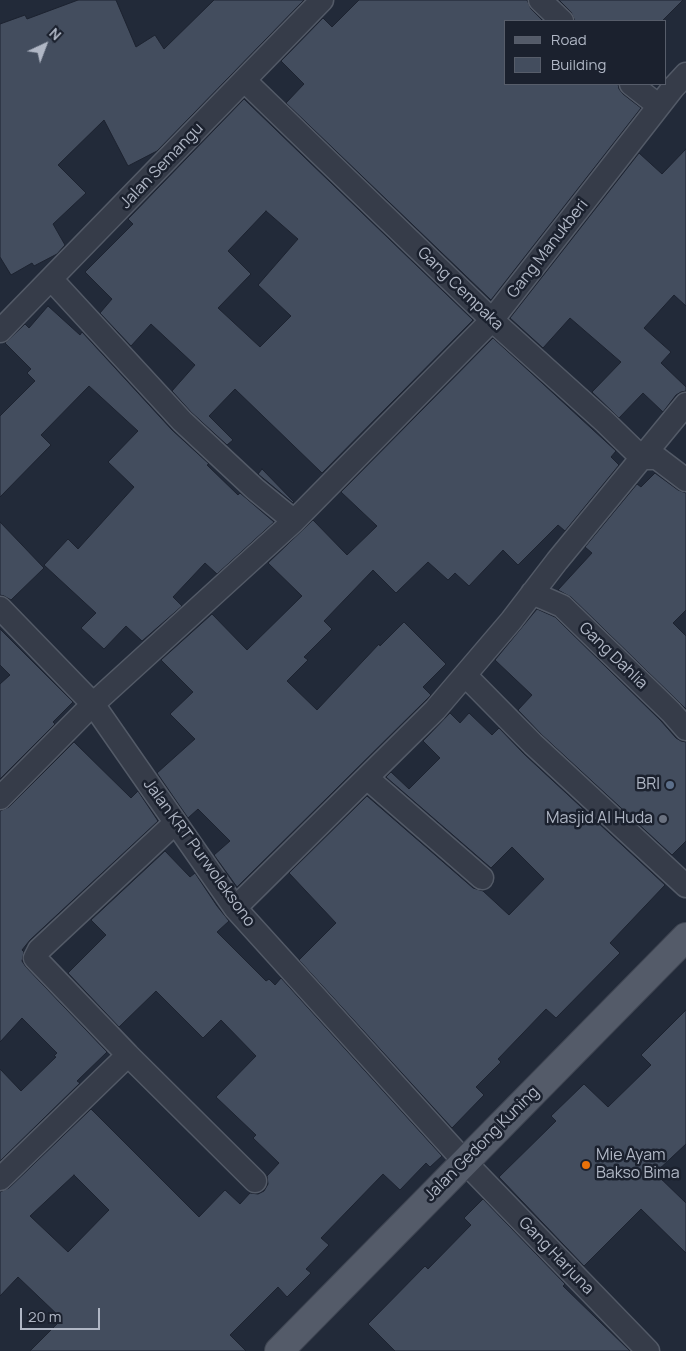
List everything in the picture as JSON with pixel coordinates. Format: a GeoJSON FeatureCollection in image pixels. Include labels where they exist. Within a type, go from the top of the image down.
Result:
{"type":"FeatureCollection","features":[{"type":"Feature","properties":{"kind":"main road","name":"Jalan Gedong Kuning"},"geometry":{"type":"LineString","coordinates":[[279,1351],[686,937]]}},
{"type":"Feature","properties":{"kind":"street","name":"Jalan Semangu"},"geometry":{"type":"LineString","coordinates":[[0,331],[52,280],[322,0]]}},
{"type":"Feature","properties":{"kind":"street"},"geometry":{"type":"LineString","coordinates":[[540,0],[561,20]]}},
{"type":"Feature","properties":{"kind":"street","name":"Gang Manukberi"},"geometry":{"type":"LineString","coordinates":[[0,798],[92,704],[294,521],[492,320],[686,74]]}},
{"type":"Feature","properties":{"kind":"street","name":"Gang Cempaka"},"geometry":{"type":"LineString","coordinates":[[244,81],[492,320],[642,458],[657,458],[686,480]]}},
{"type":"Feature","properties":{"kind":"street"},"geometry":{"type":"LineString","coordinates":[[632,85],[659,106]]}},
{"type":"Feature","properties":{"kind":"street"},"geometry":{"type":"LineString","coordinates":[[52,280],[182,421],[255,490],[294,521]]}},
{"type":"Feature","properties":{"kind":"street"},"geometry":{"type":"LineString","coordinates":[[235,908],[436,710],[686,404]]}},
{"type":"Feature","properties":{"kind":"street","name":"Gang Dahlia"},"geometry":{"type":"LineString","coordinates":[[532,593],[562,606],[664,705],[686,729]]}},
{"type":"Feature","properties":{"kind":"street","name":"Jalan KRT Purwoleksono"},"geometry":{"type":"LineString","coordinates":[[0,608],[92,704],[235,908],[464,1161]]}},
{"type":"Feature","properties":{"kind":"street"},"geometry":{"type":"LineString","coordinates":[[465,675],[533,744],[686,886]]}},
{"type":"Feature","properties":{"kind":"street"},"geometry":{"type":"LineString","coordinates":[[367,778],[482,878]]}},
{"type":"Feature","properties":{"kind":"street"},"geometry":{"type":"LineString","coordinates":[[176,823],[36,954],[35,958],[128,1055],[255,1181]]}},
{"type":"Feature","properties":{"kind":"street"},"geometry":{"type":"LineString","coordinates":[[0,1179],[128,1055]]}},
{"type":"Feature","properties":{"kind":"street","name":"Gang Harjuna"},"geometry":{"type":"LineString","coordinates":[[464,1161],[648,1351]]}},
{"type":"Feature","properties":{"kind":"building"},"geometry":{"type":"Polygon","coordinates":[[[78,0],[116,0],[136,47],[155,35],[164,49],[214,0],[304,0],[157,151],[128,166],[104,120],[58,165],[86,193],[53,224],[65,245],[57,254],[34,266],[32,263],[11,275],[0,257],[0,24],[25,15],[27,19],[78,0]]]}},
{"type":"Feature","properties":{"kind":"building"},"geometry":{"type":"Polygon","coordinates":[[[359,0],[527,0],[531,9],[542,20],[503,20],[503,85],[618,85],[623,94],[641,108],[491,300],[286,103],[304,84],[281,61],[323,18],[332,27],[359,0]]]}},
{"type":"Feature","properties":{"kind":"building"},"geometry":{"type":"Polygon","coordinates":[[[559,0],[683,0],[663,20],[575,20],[571,12],[559,0]]]}},
{"type":"Feature","properties":{"kind":"building"},"geometry":{"type":"Polygon","coordinates":[[[244,99],[473,320],[322,473],[235,389],[209,416],[233,440],[227,445],[191,412],[172,391],[195,365],[151,324],[131,346],[100,313],[112,299],[85,272],[133,224],[128,219],[244,99]],[[266,211],[228,251],[251,274],[218,308],[260,347],[291,316],[258,285],[298,239],[266,211]]]}},
{"type":"Feature","properties":{"kind":"building"},"geometry":{"type":"Polygon","coordinates":[[[686,149],[686,306],[674,295],[644,328],[671,352],[661,363],[686,387],[686,391],[676,395],[663,412],[643,393],[619,418],[592,392],[621,362],[570,318],[543,348],[510,318],[639,153],[662,174],[686,149]]]}},
{"type":"Feature","properties":{"kind":"building"},"geometry":{"type":"Polygon","coordinates":[[[48,306],[80,335],[82,332],[172,430],[209,464],[207,465],[238,495],[240,493],[274,522],[217,574],[205,563],[173,597],[182,606],[142,641],[126,626],[104,649],[81,628],[96,613],[44,565],[68,539],[78,549],[134,487],[108,462],[138,431],[89,386],[41,435],[51,445],[0,497],[0,416],[35,381],[27,373],[31,369],[5,343],[25,324],[29,328],[48,306]]]}},
{"type":"Feature","properties":{"kind":"building"},"geometry":{"type":"Polygon","coordinates":[[[493,338],[616,451],[611,457],[619,465],[565,531],[558,525],[518,565],[503,550],[469,586],[455,573],[448,580],[428,562],[396,593],[373,570],[324,621],[332,629],[304,657],[308,660],[287,681],[317,710],[379,644],[380,646],[404,622],[446,664],[423,687],[431,695],[237,887],[214,855],[230,841],[198,809],[188,818],[157,773],[195,739],[170,714],[193,692],[161,660],[212,614],[247,650],[302,596],[268,563],[313,520],[347,555],[377,526],[341,492],[493,338]]]}},
{"type":"Feature","properties":{"kind":"building"},"geometry":{"type":"Polygon","coordinates":[[[262,469],[294,502],[293,503],[258,474],[262,469]]]}},
{"type":"Feature","properties":{"kind":"building"},"geometry":{"type":"Polygon","coordinates":[[[655,473],[678,490],[686,493],[686,610],[673,623],[686,636],[686,709],[571,597],[558,590],[592,553],[585,547],[637,484],[641,487],[655,473]]]}},
{"type":"Feature","properties":{"kind":"building"},"geometry":{"type":"Polygon","coordinates":[[[0,522],[44,568],[11,600],[0,595],[0,522]]]}},
{"type":"Feature","properties":{"kind":"building"},"geometry":{"type":"Polygon","coordinates":[[[537,609],[555,617],[676,738],[686,742],[686,841],[672,855],[542,735],[518,710],[532,695],[495,660],[537,609]]]}},
{"type":"Feature","properties":{"kind":"building"},"geometry":{"type":"Polygon","coordinates":[[[0,629],[73,702],[53,722],[55,724],[0,779],[0,684],[10,675],[0,665],[0,629]]]}},
{"type":"Feature","properties":{"kind":"building"},"geometry":{"type":"Polygon","coordinates":[[[450,713],[460,723],[469,713],[492,735],[499,728],[524,754],[665,885],[610,943],[620,953],[556,1018],[546,1009],[498,1059],[501,1062],[476,1087],[484,1095],[452,1128],[299,960],[336,923],[289,873],[367,796],[473,888],[483,891],[509,915],[544,879],[512,847],[491,868],[386,777],[391,772],[409,789],[440,758],[423,741],[450,713]]]}},
{"type":"Feature","properties":{"kind":"building"},"geometry":{"type":"Polygon","coordinates":[[[74,742],[131,798],[138,791],[158,821],[30,940],[22,950],[24,952],[22,961],[26,967],[107,1052],[77,1081],[80,1083],[0,1161],[0,1069],[21,1091],[56,1057],[54,1056],[57,1053],[22,1018],[0,1042],[0,811],[9,807],[74,742]]]}},
{"type":"Feature","properties":{"kind":"building"},"geometry":{"type":"Polygon","coordinates":[[[165,851],[190,877],[195,873],[229,921],[217,932],[266,981],[269,979],[275,985],[281,978],[442,1156],[430,1167],[426,1163],[400,1190],[383,1174],[321,1238],[329,1245],[306,1269],[311,1273],[287,1297],[278,1287],[230,1335],[246,1351],[30,1351],[62,1319],[18,1277],[0,1296],[0,1192],[9,1188],[91,1109],[199,1217],[225,1190],[240,1204],[250,1193],[258,1194],[264,1191],[268,1184],[267,1176],[279,1163],[253,1138],[256,1135],[216,1097],[256,1056],[221,1020],[203,1038],[156,991],[119,1027],[68,973],[106,935],[91,920],[165,851]],[[74,1175],[30,1216],[68,1252],[109,1210],[74,1175]]]}},
{"type":"Feature","properties":{"kind":"building"},"geometry":{"type":"Polygon","coordinates":[[[686,1010],[686,1144],[655,1173],[686,1203],[686,1253],[641,1209],[584,1266],[499,1177],[556,1121],[551,1116],[584,1084],[608,1107],[651,1065],[641,1055],[686,1010]]]}},
{"type":"Feature","properties":{"kind":"building"},"geometry":{"type":"Polygon","coordinates":[[[483,1199],[565,1284],[563,1286],[630,1351],[395,1351],[368,1324],[425,1266],[428,1269],[471,1225],[464,1218],[483,1199]]]}},
{"type":"Feature","properties":{"kind":"place","name":"BRI"},"geometry":{"type":"Point","coordinates":[670,785]}},
{"type":"Feature","properties":{"kind":"place","name":"Masjid Al Huda"},"geometry":{"type":"Point","coordinates":[663,819]}},
{"type":"Feature","properties":{"kind":"place","name":"Mie Ayam Bakso Bima"},"geometry":{"type":"Point","coordinates":[586,1165]}}]}
